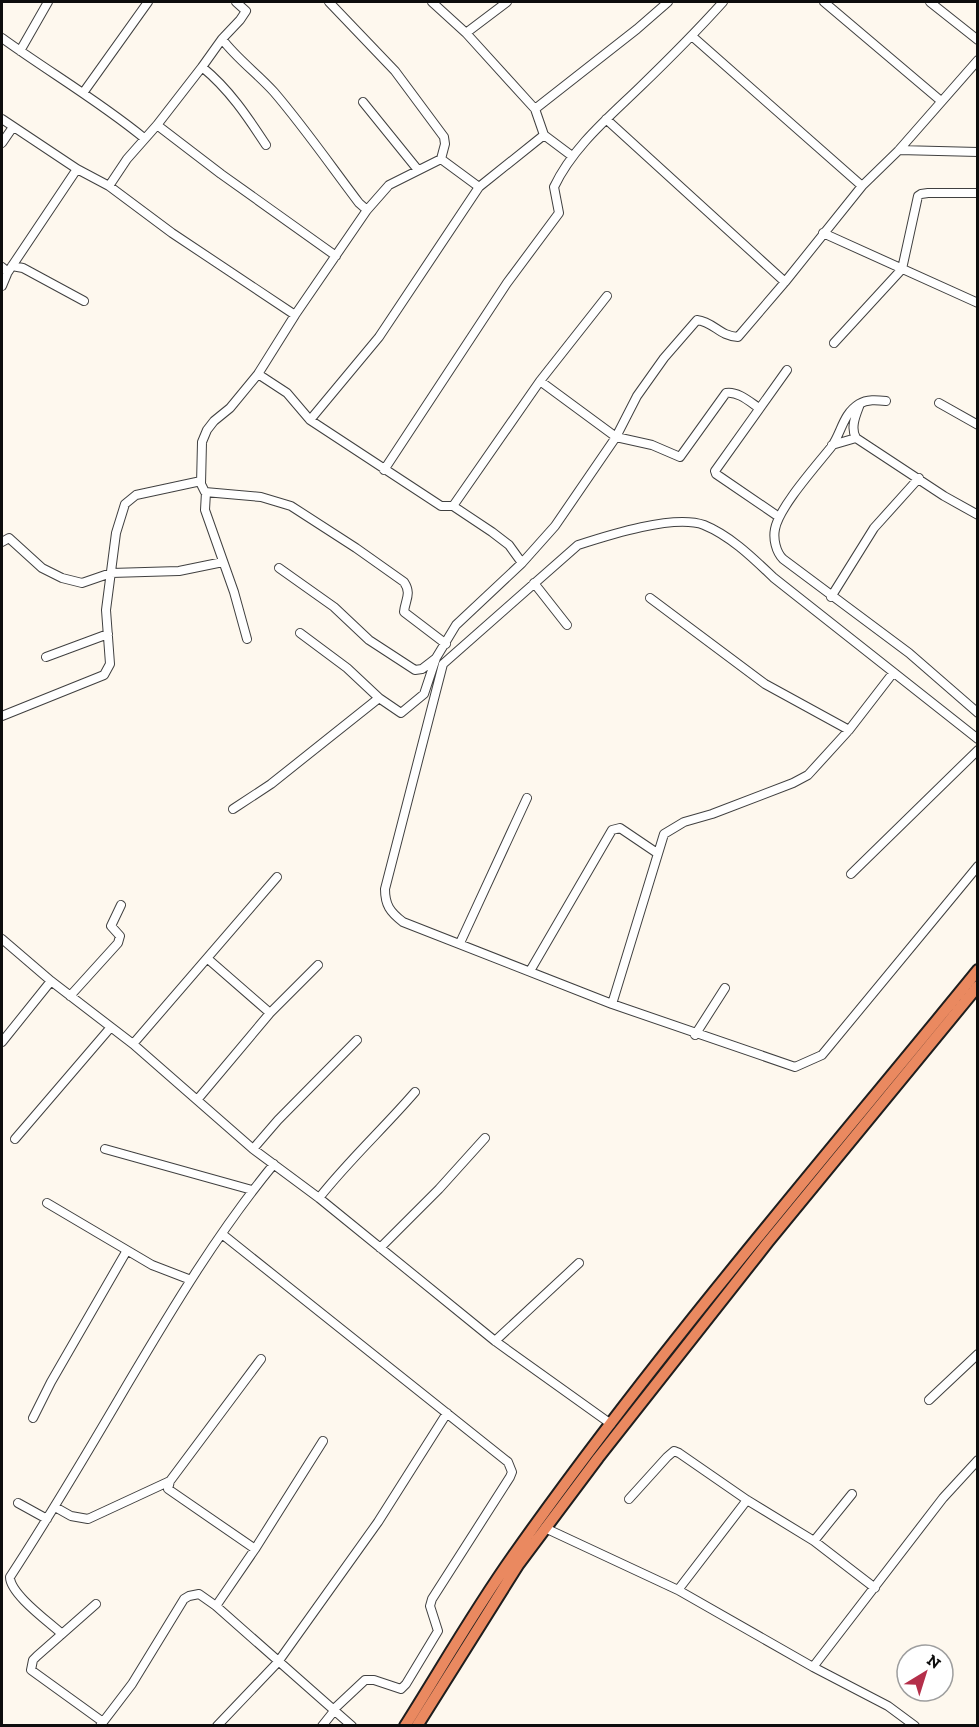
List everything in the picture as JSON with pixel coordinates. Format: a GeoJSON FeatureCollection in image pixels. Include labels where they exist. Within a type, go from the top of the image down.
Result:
{"type":"FeatureCollection","features":[{"type":"Feature","properties":{"kind":"highway"},"geometry":{"type":"LineString","coordinates":[[417,1725],[518,1565],[545,1528],[791,1206],[978,970]]}},
{"type":"Feature","properties":{"kind":"highway"},"geometry":{"type":"LineString","coordinates":[[405,1725],[465,1628],[512,1558],[611,1424],[791,1206],[978,986]]}},
{"type":"Feature","properties":{"kind":"street"},"geometry":{"type":"LineString","coordinates":[[20,51],[48,2]]}},
{"type":"Feature","properties":{"kind":"street"},"geometry":{"type":"LineString","coordinates":[[83,93],[148,2]]}},
{"type":"Feature","properties":{"kind":"street"},"geometry":{"type":"LineString","coordinates":[[109,186],[127,159],[157,125],[222,39],[240,20],[246,11],[236,2]]}},
{"type":"Feature","properties":{"kind":"street"},"geometry":{"type":"LineString","coordinates":[[329,2],[395,72],[444,137],[445,144],[441,159],[389,185],[367,210],[295,315],[258,374],[230,408],[207,430],[202,442],[202,489],[206,492],[245,494],[276,500],[321,524],[404,582],[409,589],[404,612],[446,645]]}},
{"type":"Feature","properties":{"kind":"street"},"geometry":{"type":"LineString","coordinates":[[432,2],[466,33],[535,109],[544,135],[572,156]]}},
{"type":"Feature","properties":{"kind":"street"},"geometry":{"type":"LineString","coordinates":[[466,33],[507,2]]}},
{"type":"Feature","properties":{"kind":"street"},"geometry":{"type":"LineString","coordinates":[[535,109],[668,2]]}},
{"type":"Feature","properties":{"kind":"street"},"geometry":{"type":"LineString","coordinates":[[384,470],[507,283],[559,213],[554,187],[572,156],[606,119],[693,37],[723,2]]}},
{"type":"Feature","properties":{"kind":"street"},"geometry":{"type":"LineString","coordinates":[[824,2],[941,101]]}},
{"type":"Feature","properties":{"kind":"street"},"geometry":{"type":"LineString","coordinates":[[930,2],[978,40]]}},
{"type":"Feature","properties":{"kind":"street"},"geometry":{"type":"LineString","coordinates":[[693,37],[862,186]]}},
{"type":"Feature","properties":{"kind":"street"},"geometry":{"type":"LineString","coordinates":[[2,38],[111,112],[144,138]]}},
{"type":"Feature","properties":{"kind":"street"},"geometry":{"type":"LineString","coordinates":[[222,39],[230,50],[249,66],[275,94],[359,203],[367,210]]}},
{"type":"Feature","properties":{"kind":"street"},"geometry":{"type":"LineString","coordinates":[[279,568],[334,607],[369,640],[415,670],[423,669],[446,645],[456,625],[522,563],[555,526],[616,437],[637,396],[664,358],[697,320],[705,321],[728,336],[738,337],[862,186],[899,150],[978,60]]}},
{"type":"Feature","properties":{"kind":"street"},"geometry":{"type":"LineString","coordinates":[[202,67],[225,88],[239,105],[266,145]]}},
{"type":"Feature","properties":{"kind":"street"},"geometry":{"type":"LineString","coordinates":[[363,102],[418,171]]}},
{"type":"Feature","properties":{"kind":"street"},"geometry":{"type":"LineString","coordinates":[[2,119],[77,169],[109,186],[172,233],[295,315]]}},
{"type":"Feature","properties":{"kind":"street"},"geometry":{"type":"LineString","coordinates":[[606,119],[785,282]]}},
{"type":"Feature","properties":{"kind":"street"},"geometry":{"type":"LineString","coordinates":[[157,125],[336,256]]}},
{"type":"Feature","properties":{"kind":"street"},"geometry":{"type":"LineString","coordinates":[[2,143],[13,127]]}},
{"type":"Feature","properties":{"kind":"street"},"geometry":{"type":"LineString","coordinates":[[310,420],[379,337],[479,187],[544,135]]}},
{"type":"Feature","properties":{"kind":"street"},"geometry":{"type":"LineString","coordinates":[[899,150],[978,152]]}},
{"type":"Feature","properties":{"kind":"street"},"geometry":{"type":"LineString","coordinates":[[441,159],[479,187]]}},
{"type":"Feature","properties":{"kind":"street"},"geometry":{"type":"LineString","coordinates":[[2,286],[4,270],[8,272],[77,169]]}},
{"type":"Feature","properties":{"kind":"street"},"geometry":{"type":"LineString","coordinates":[[834,343],[902,269],[918,196],[928,193],[978,193]]}},
{"type":"Feature","properties":{"kind":"street"},"geometry":{"type":"LineString","coordinates":[[823,233],[978,303]]}},
{"type":"Feature","properties":{"kind":"street"},"geometry":{"type":"LineString","coordinates":[[12,266],[23,268],[84,301]]}},
{"type":"Feature","properties":{"kind":"street"},"geometry":{"type":"LineString","coordinates":[[453,506],[540,381],[607,296]]}},
{"type":"Feature","properties":{"kind":"street"},"geometry":{"type":"LineString","coordinates":[[779,517],[716,474],[715,471],[787,370]]}},
{"type":"Feature","properties":{"kind":"street"},"geometry":{"type":"LineString","coordinates":[[258,374],[287,393],[310,420],[441,506],[453,506],[509,545],[522,563]]}},
{"type":"Feature","properties":{"kind":"street"},"geometry":{"type":"LineString","coordinates":[[540,381],[616,437],[652,445],[680,457],[726,393],[730,392],[739,396],[759,408]]}},
{"type":"Feature","properties":{"kind":"street"},"geometry":{"type":"LineString","coordinates":[[886,401],[875,399],[860,403],[847,414],[832,445],[779,517],[774,531],[778,554],[831,597],[909,653],[978,713]]}},
{"type":"Feature","properties":{"kind":"street"},"geometry":{"type":"LineString","coordinates":[[860,403],[853,432],[856,438],[944,496],[978,515]]}},
{"type":"Feature","properties":{"kind":"street"},"geometry":{"type":"LineString","coordinates":[[939,403],[978,425]]}},
{"type":"Feature","properties":{"kind":"street"},"geometry":{"type":"LineString","coordinates":[[832,445],[856,438]]}},
{"type":"Feature","properties":{"kind":"street"},"geometry":{"type":"LineString","coordinates":[[831,597],[874,528],[918,478]]}},
{"type":"Feature","properties":{"kind":"street"},"geometry":{"type":"LineString","coordinates":[[2,716],[104,675],[110,664],[106,610],[116,533],[125,504],[135,495],[201,481]]}},
{"type":"Feature","properties":{"kind":"street"},"geometry":{"type":"LineString","coordinates":[[206,492],[205,510],[234,592],[247,639]]}},
{"type":"Feature","properties":{"kind":"street"},"geometry":{"type":"LineString","coordinates":[[978,739],[774,578],[747,553],[715,530],[702,524],[659,523],[578,545],[443,664],[385,889],[387,907],[403,922],[695,1035],[795,1067],[822,1055],[978,866]]}},
{"type":"Feature","properties":{"kind":"street"},"geometry":{"type":"LineString","coordinates":[[2,542],[9,538],[42,568],[62,578],[82,583],[111,573],[179,571],[223,562]]}},
{"type":"Feature","properties":{"kind":"street"},"geometry":{"type":"LineString","coordinates":[[534,583],[567,625]]}},
{"type":"Feature","properties":{"kind":"street"},"geometry":{"type":"LineString","coordinates":[[650,598],[765,684],[849,730]]}},
{"type":"Feature","properties":{"kind":"street"},"geometry":{"type":"LineString","coordinates":[[300,633],[347,668],[379,698],[401,713],[424,694],[436,658]]}},
{"type":"Feature","properties":{"kind":"street"},"geometry":{"type":"LineString","coordinates":[[46,657],[108,634]]}},
{"type":"Feature","properties":{"kind":"street"},"geometry":{"type":"LineString","coordinates":[[612,1004],[664,834],[672,828],[793,783],[808,775],[849,730],[893,673]]}},
{"type":"Feature","properties":{"kind":"street"},"geometry":{"type":"LineString","coordinates":[[233,809],[271,784],[379,698]]}},
{"type":"Feature","properties":{"kind":"street"},"geometry":{"type":"LineString","coordinates":[[851,874],[978,750]]}},
{"type":"Feature","properties":{"kind":"street"},"geometry":{"type":"LineString","coordinates":[[460,943],[527,798]]}},
{"type":"Feature","properties":{"kind":"street"},"geometry":{"type":"LineString","coordinates":[[530,971],[612,830],[620,828],[657,853]]}},
{"type":"Feature","properties":{"kind":"street"},"geometry":{"type":"LineString","coordinates":[[134,1044],[277,876]]}},
{"type":"Feature","properties":{"kind":"street"},"geometry":{"type":"LineString","coordinates":[[70,996],[118,943],[120,936],[111,926],[121,906]]}},
{"type":"Feature","properties":{"kind":"street"},"geometry":{"type":"LineString","coordinates":[[2,939],[51,981],[134,1044],[253,1149],[319,1198],[495,1341],[611,1424]]}},
{"type":"Feature","properties":{"kind":"street"},"geometry":{"type":"LineString","coordinates":[[208,959],[270,1013]]}},
{"type":"Feature","properties":{"kind":"street"},"geometry":{"type":"LineString","coordinates":[[197,1100],[270,1013],[318,964]]}},
{"type":"Feature","properties":{"kind":"street"},"geometry":{"type":"LineString","coordinates":[[2,1042],[51,981]]}},
{"type":"Feature","properties":{"kind":"street"},"geometry":{"type":"LineString","coordinates":[[695,1035],[725,988]]}},
{"type":"Feature","properties":{"kind":"street"},"geometry":{"type":"LineString","coordinates":[[15,1139],[111,1027]]}},
{"type":"Feature","properties":{"kind":"street"},"geometry":{"type":"LineString","coordinates":[[253,1149],[278,1120],[357,1040]]}},
{"type":"Feature","properties":{"kind":"street"},"geometry":{"type":"LineString","coordinates":[[319,1198],[415,1092]]}},
{"type":"Feature","properties":{"kind":"street"},"geometry":{"type":"LineString","coordinates":[[380,1248],[439,1189],[485,1137]]}},
{"type":"Feature","properties":{"kind":"street"},"geometry":{"type":"LineString","coordinates":[[105,1149],[252,1190]]}},
{"type":"Feature","properties":{"kind":"street"},"geometry":{"type":"LineString","coordinates":[[62,1634],[12,1587],[10,1577],[55,1507],[191,1280],[252,1190],[274,1164]]}},
{"type":"Feature","properties":{"kind":"street"},"geometry":{"type":"LineString","coordinates":[[47,1203],[126,1252],[191,1280]]}},
{"type":"Feature","properties":{"kind":"street"},"geometry":{"type":"LineString","coordinates":[[222,1234],[508,1462],[512,1472],[432,1599],[430,1606],[438,1630],[406,1684],[401,1689],[374,1680],[364,1680],[322,1725]]}},
{"type":"Feature","properties":{"kind":"street"},"geometry":{"type":"LineString","coordinates":[[33,1418],[63,1360],[126,1252]]}},
{"type":"Feature","properties":{"kind":"street"},"geometry":{"type":"LineString","coordinates":[[495,1341],[579,1263]]}},
{"type":"Feature","properties":{"kind":"street"},"geometry":{"type":"LineString","coordinates":[[929,1400],[978,1354]]}},
{"type":"Feature","properties":{"kind":"street"},"geometry":{"type":"LineString","coordinates":[[255,1549],[168,1489],[170,1481],[261,1359]]}},
{"type":"Feature","properties":{"kind":"street"},"geometry":{"type":"LineString","coordinates":[[217,1725],[278,1662],[378,1522],[447,1413]]}},
{"type":"Feature","properties":{"kind":"street"},"geometry":{"type":"LineString","coordinates":[[216,1606],[323,1441]]}},
{"type":"Feature","properties":{"kind":"street"},"geometry":{"type":"LineString","coordinates":[[629,1499],[674,1451],[814,1541],[875,1588]]}},
{"type":"Feature","properties":{"kind":"street"},"geometry":{"type":"LineString","coordinates":[[813,1667],[943,1498],[978,1460]]}},
{"type":"Feature","properties":{"kind":"street"},"geometry":{"type":"LineString","coordinates":[[55,1507],[71,1516],[88,1519],[170,1481]]}},
{"type":"Feature","properties":{"kind":"street"},"geometry":{"type":"LineString","coordinates":[[814,1541],[852,1494]]}},
{"type":"Feature","properties":{"kind":"street"},"geometry":{"type":"LineString","coordinates":[[678,1590],[747,1500]]}},
{"type":"Feature","properties":{"kind":"street"},"geometry":{"type":"LineString","coordinates":[[18,1503],[47,1519]]}},
{"type":"Feature","properties":{"kind":"street"},"geometry":{"type":"LineString","coordinates":[[545,1528],[678,1590],[813,1667],[888,1706],[915,1725]]}},
{"type":"Feature","properties":{"kind":"street"},"geometry":{"type":"LineString","coordinates":[[96,1604],[33,1660],[31,1670],[101,1724],[132,1684],[184,1599],[199,1594],[216,1606],[352,1725]]}}]}
